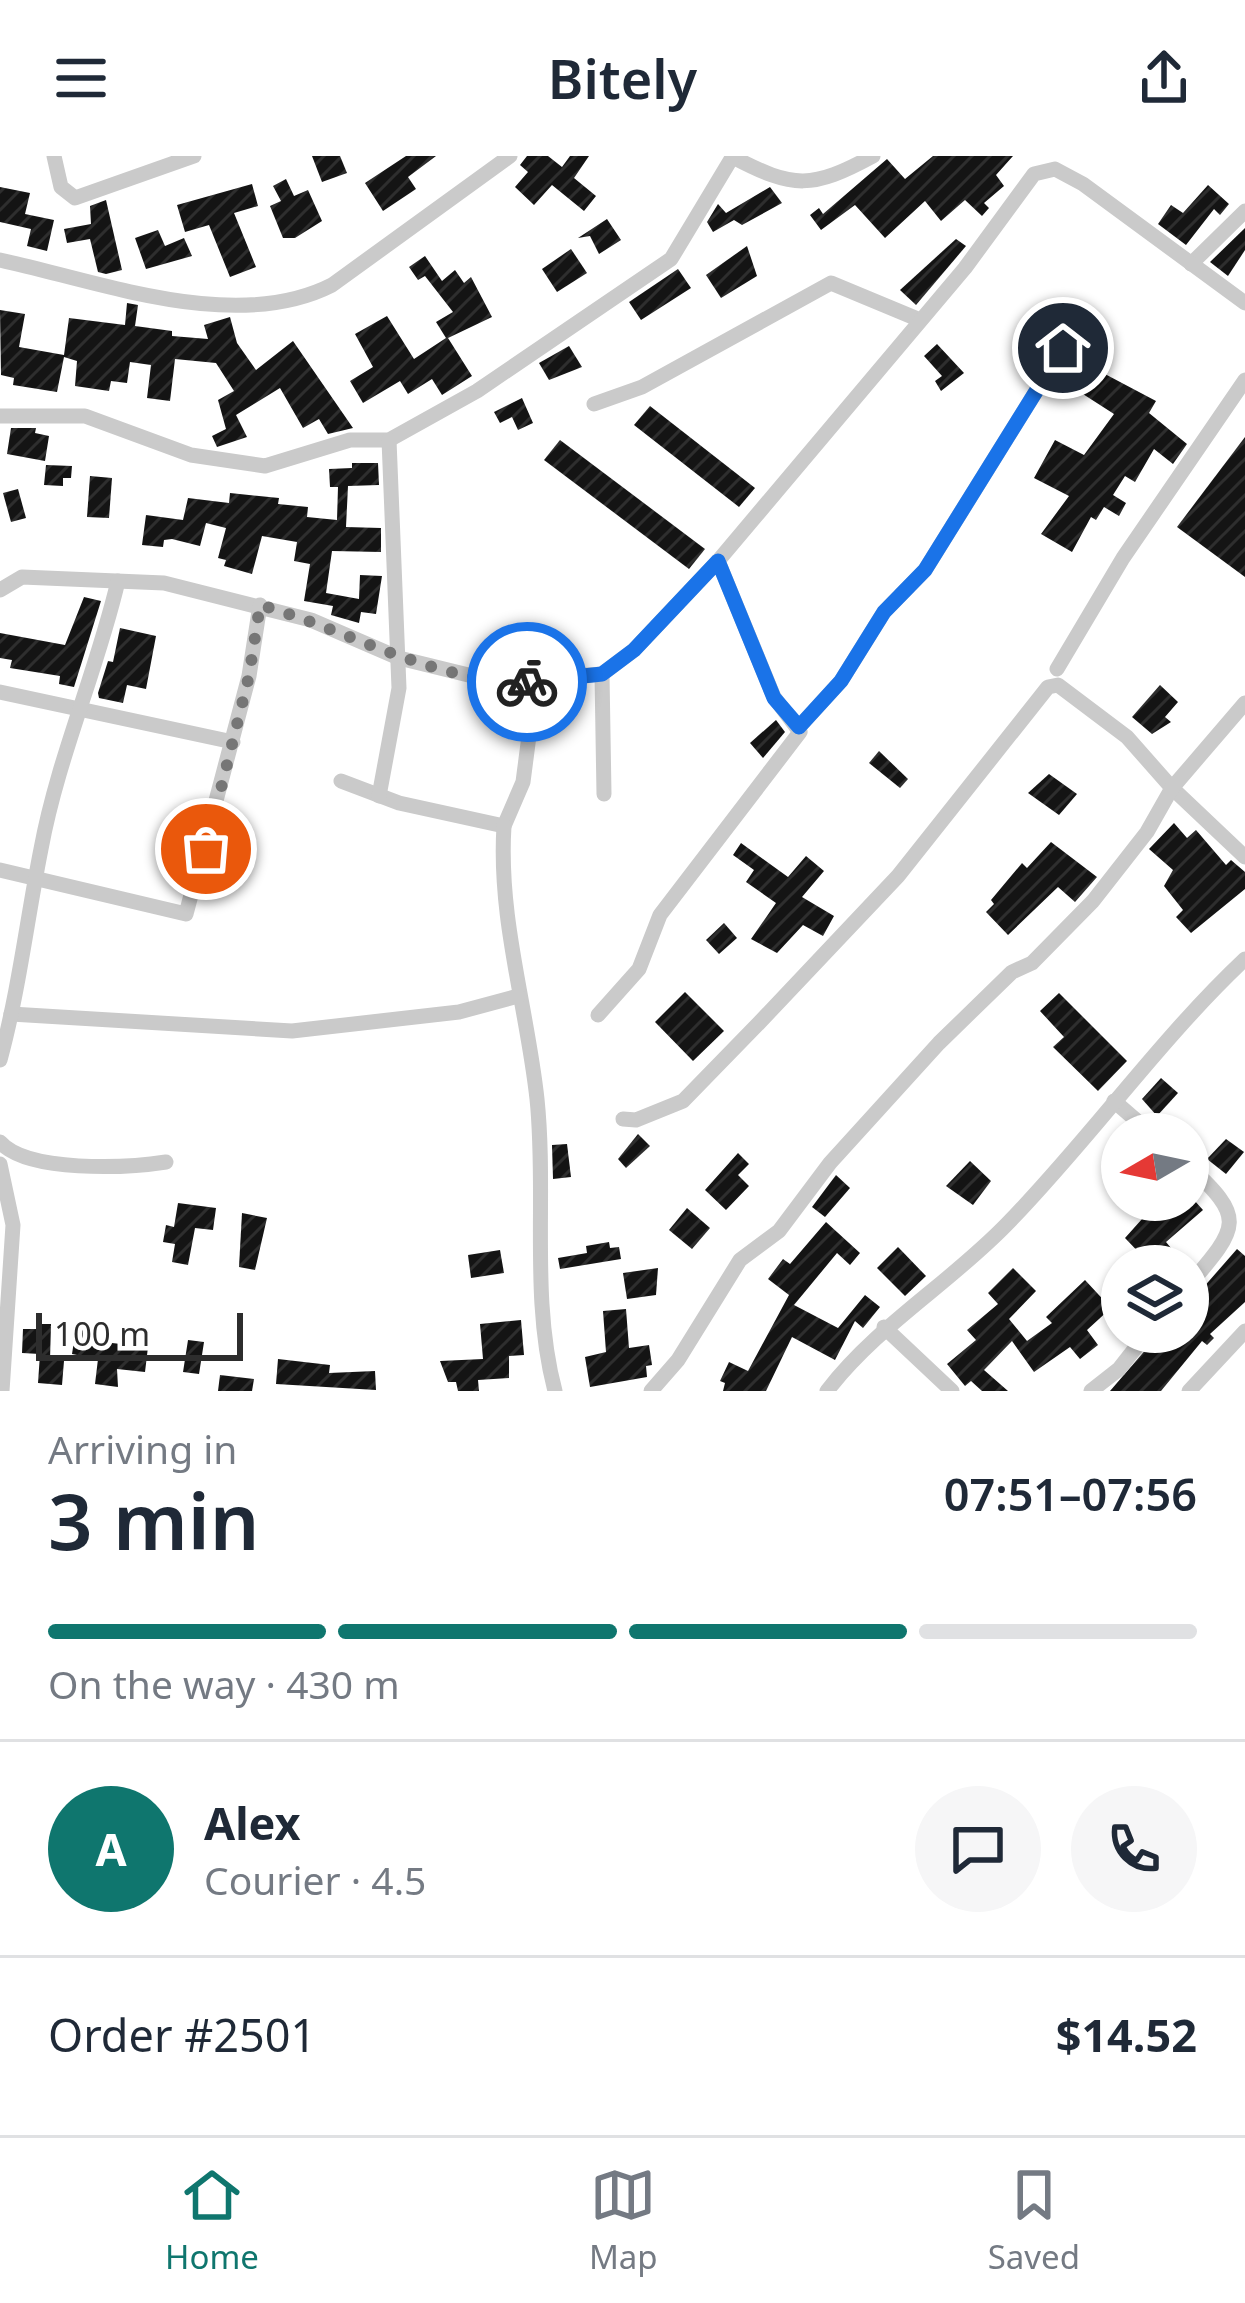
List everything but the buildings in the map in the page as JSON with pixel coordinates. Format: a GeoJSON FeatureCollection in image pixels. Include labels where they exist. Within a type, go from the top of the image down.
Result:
{"type":"FeatureCollection","features":[{"type":"Feature","properties":{"kind":"street"},"geometry":{"type":"LineString","coordinates":[[54,156],[61,187],[75,198],[194,156]]}},
{"type":"Feature","properties":{"kind":"street"},"geometry":{"type":"LineString","coordinates":[[0,260],[106,287],[264,308],[302,301],[332,285],[510,156]]}},
{"type":"Feature","properties":{"kind":"street"},"geometry":{"type":"LineString","coordinates":[[0,416],[86,416],[191,455],[265,466],[350,440],[389,440],[478,391],[671,259],[733,157],[773,178],[812,185],[873,156]]}},
{"type":"Feature","properties":{"kind":"street"},"geometry":{"type":"LineString","coordinates":[[0,590],[22,577],[164,583],[311,620],[399,658],[497,682],[602,674],[634,650],[718,561],[920,320],[1025,182],[1045,170],[1055,169],[1083,184],[1245,302]]}},
{"type":"Feature","properties":{"kind":"street"},"geometry":{"type":"LineString","coordinates":[[1191,264],[1245,211]]}},
{"type":"Feature","properties":{"kind":"street"},"geometry":{"type":"LineString","coordinates":[[594,404],[642,387],[831,283],[920,320]]}},
{"type":"Feature","properties":{"kind":"street"},"geometry":{"type":"LineString","coordinates":[[598,1015],[639,968],[661,915],[792,746],[799,727],[841,681],[884,612],[925,570],[1063,348]]}},
{"type":"Feature","properties":{"kind":"street"},"geometry":{"type":"LineString","coordinates":[[1057,669],[1124,558],[1245,380]]}},
{"type":"Feature","properties":{"kind":"street"},"geometry":{"type":"LineString","coordinates":[[379,796],[399,658],[389,440]]}},
{"type":"Feature","properties":{"kind":"street"},"geometry":{"type":"LineString","coordinates":[[718,561],[774,698],[799,727]]}},
{"type":"Feature","properties":{"kind":"street"},"geometry":{"type":"LineString","coordinates":[[0,1060],[76,709],[103,646],[118,581]]}},
{"type":"Feature","properties":{"kind":"street"},"geometry":{"type":"LineString","coordinates":[[0,870],[186,914],[233,742],[260,605]]}},
{"type":"Feature","properties":{"kind":"street"},"geometry":{"type":"LineString","coordinates":[[602,674],[604,794]]}},
{"type":"Feature","properties":{"kind":"street"},"geometry":{"type":"LineString","coordinates":[[536,682],[523,782],[504,826],[504,887],[537,1100],[544,1184],[540,1248],[555,1391]]}},
{"type":"Feature","properties":{"kind":"street"},"geometry":{"type":"LineString","coordinates":[[623,1119],[636,1120],[683,1101],[888,887],[1048,687],[1058,686],[1126,737],[1245,857]]}},
{"type":"Feature","properties":{"kind":"street"},"geometry":{"type":"LineString","coordinates":[[0,692],[233,742]]}},
{"type":"Feature","properties":{"kind":"street"},"geometry":{"type":"LineString","coordinates":[[651,1391],[678,1360],[740,1260],[779,1231],[830,1163],[939,1043],[1093,901],[1147,832],[1172,788],[1245,703]]}},
{"type":"Feature","properties":{"kind":"street"},"geometry":{"type":"LineString","coordinates":[[341,782],[482,825],[504,826]]}},
{"type":"Feature","properties":{"kind":"street"},"geometry":{"type":"LineString","coordinates":[[826,1391],[884,1327],[957,1275],[1070,1158],[1114,1101],[1245,959]]}},
{"type":"Feature","properties":{"kind":"street"},"geometry":{"type":"LineString","coordinates":[[10,1014],[292,1031],[459,1012],[518,996]]}},
{"type":"Feature","properties":{"kind":"street"},"geometry":{"type":"LineString","coordinates":[[1114,1101],[1128,1113]]}},
{"type":"Feature","properties":{"kind":"street"},"geometry":{"type":"LineString","coordinates":[[0,1142],[9,1152],[31,1160],[126,1166],[166,1162]]}},
{"type":"Feature","properties":{"kind":"street"},"geometry":{"type":"LineString","coordinates":[[0,1164],[13,1225],[4,1287],[2,1391]]}},
{"type":"Feature","properties":{"kind":"street"},"geometry":{"type":"LineString","coordinates":[[1209,1183],[1229,1201],[1239,1219],[1209,1257]]}},
{"type":"Feature","properties":{"kind":"street"},"geometry":{"type":"LineString","coordinates":[[884,1327],[952,1391]]}},
{"type":"Feature","properties":{"kind":"street"},"geometry":{"type":"LineString","coordinates":[[1189,1391],[1245,1331]]}},
{"type":"Feature","properties":{"kind":"street"},"geometry":{"type":"LineString","coordinates":[[1091,1391],[1132,1353]]}},
{"type":"Feature","properties":{"kind":"way so far"},"geometry":{"type":"LineString","coordinates":[[206,849],[249,676],[260,605],[311,620],[399,658],[497,682],[527,682]]}},
{"type":"Feature","properties":{"kind":"route"},"geometry":{"type":"LineString","coordinates":[[527,682],[602,674],[634,650],[718,561],[774,698],[799,727],[841,681],[864,637],[884,612],[925,570],[1063,348]]}}]}
